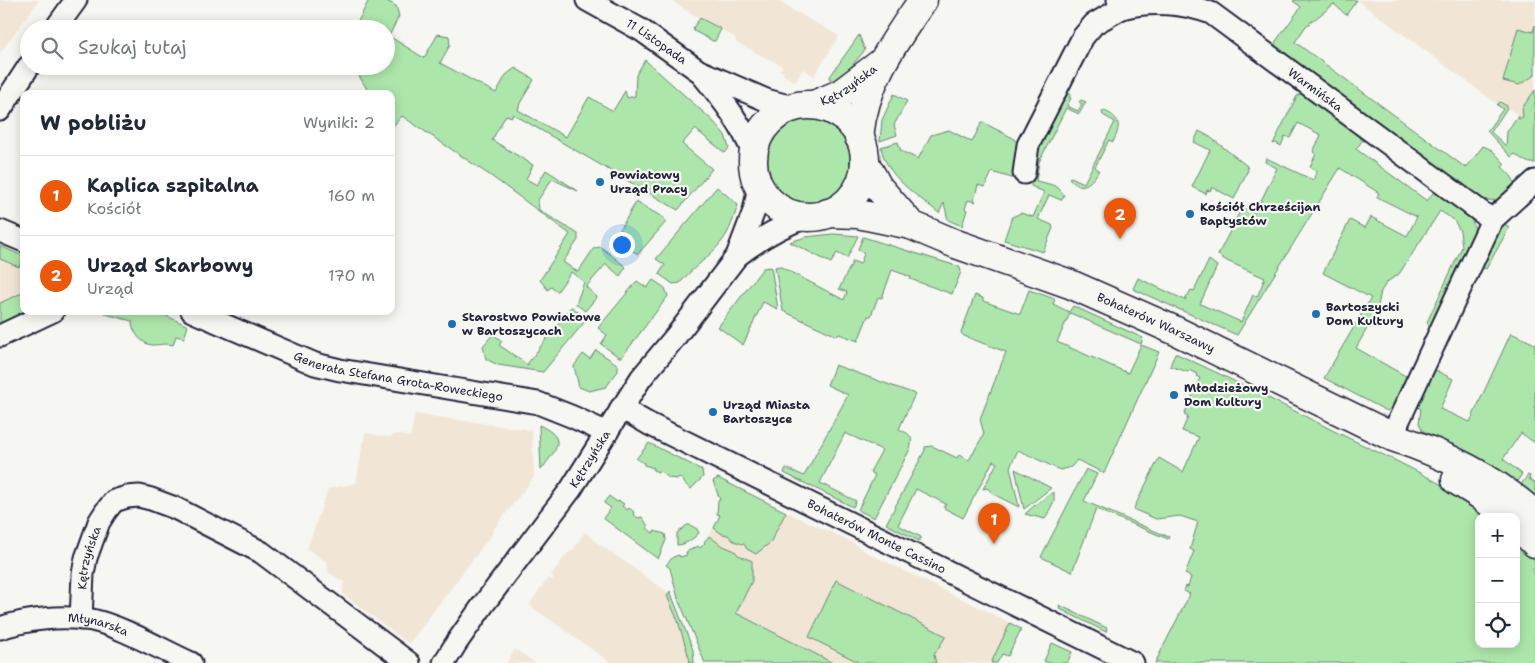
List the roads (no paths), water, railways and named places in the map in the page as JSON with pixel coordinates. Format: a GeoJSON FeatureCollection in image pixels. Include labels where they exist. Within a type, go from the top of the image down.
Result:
{"type":"FeatureCollection","features":[{"type":"Feature","properties":{"kind":"street"},"geometry":{"type":"LineString","coordinates":[[61,20],[76,0]]}},
{"type":"Feature","properties":{"kind":"street","name":"11 Listopada"},"geometry":{"type":"LineString","coordinates":[[587,0],[641,30],[699,71],[766,100],[803,106]]}},
{"type":"Feature","properties":{"kind":"street","name":"Kętrzyńska"},"geometry":{"type":"LineString","coordinates":[[859,136],[864,110],[881,63],[923,0]]}},
{"type":"Feature","properties":{"kind":"street","name":"Warmińska"},"geometry":{"type":"LineString","coordinates":[[1024,174],[1028,145],[1083,37],[1094,24],[1120,4],[1150,2],[1187,6],[1211,13],[1492,220]]}},
{"type":"Feature","properties":{"kind":"street","name":"Kętrzyńska"},"geometry":{"type":"LineString","coordinates":[[803,106],[840,94],[881,63]]}},
{"type":"Feature","properties":{"kind":"street","name":"11 Listopada"},"geometry":{"type":"LineString","coordinates":[[699,71],[742,127],[754,155]]}},
{"type":"Feature","properties":{"kind":"street"},"geometry":{"type":"LineString","coordinates":[[0,110],[23,75]]}},
{"type":"Feature","properties":{"kind":"street"},"geometry":{"type":"LineString","coordinates":[[803,106],[828,108],[839,113],[852,125],[859,136],[863,147],[865,163],[863,177],[855,193],[842,206],[818,215],[790,214],[767,198],[758,183],[754,169],[754,155],[760,134],[767,124],[781,112],[803,106]]}},
{"type":"Feature","properties":{"kind":"street","name":"Bohaterów Warszawy"},"geometry":{"type":"LineString","coordinates":[[865,163],[878,187],[911,225]]}},
{"type":"Feature","properties":{"kind":"street"},"geometry":{"type":"LineString","coordinates":[[1393,437],[1399,420],[1492,220],[1535,181]]}},
{"type":"Feature","properties":{"kind":"street","name":"Kętrzyńska"},"geometry":{"type":"LineString","coordinates":[[444,663],[478,612],[572,489],[641,378],[676,336],[736,256],[754,211],[758,183]]}},
{"type":"Feature","properties":{"kind":"street","name":"Bohaterów Warszawy"},"geometry":{"type":"LineString","coordinates":[[818,215],[858,214],[911,225],[956,244],[1091,292],[1174,330],[1393,437],[1425,448],[1470,468],[1513,495],[1535,515]]}},
{"type":"Feature","properties":{"kind":"street","name":"Kętrzyńska"},"geometry":{"type":"LineString","coordinates":[[736,256],[774,230],[790,222],[818,215]]}},
{"type":"Feature","properties":{"kind":"street"},"geometry":{"type":"LineString","coordinates":[[0,231],[20,239]]}},
{"type":"Feature","properties":{"kind":"street"},"geometry":{"type":"LineString","coordinates":[[0,336],[45,315]]}},
{"type":"Feature","properties":{"kind":"street","name":"Generała Stefana Grota-Roweckiego"},"geometry":{"type":"LineString","coordinates":[[201,315],[316,364],[350,372],[538,403],[607,433]]}},
{"type":"Feature","properties":{"kind":"street","name":"Bohaterów Monte Cassino"},"geometry":{"type":"LineString","coordinates":[[621,408],[1133,663]]}},
{"type":"Feature","properties":{"kind":"street","name":"Bohaterów Warszawy"},"geometry":{"type":"LineString","coordinates":[[1393,437],[1421,459],[1480,495],[1503,513]]}},
{"type":"Feature","properties":{"kind":"street","name":"Kętrzyńska"},"geometry":{"type":"LineString","coordinates":[[81,619],[83,574],[86,558],[100,522],[114,501],[139,496],[151,498],[175,508],[261,552],[408,663]]}},
{"type":"Feature","properties":{"kind":"street"},"geometry":{"type":"LineString","coordinates":[[1520,528],[1535,544]]}},
{"type":"Feature","properties":{"kind":"street","name":"Młynarska"},"geometry":{"type":"LineString","coordinates":[[0,628],[32,620],[81,619],[103,623],[191,663]]}},
{"type":"Feature","properties":{"kind":"place","name":"Powiatowy Urząd Pracy"},"geometry":{"type":"Point","coordinates":[600,182]}},
{"type":"Feature","properties":{"kind":"place","name":"Kościół Chrześcijan Baptystów"},"geometry":{"type":"Point","coordinates":[1190,214]}},
{"type":"Feature","properties":{"kind":"place","name":"Urząd Skarbowy"},"geometry":{"type":"Point","coordinates":[1120,239]}},
{"type":"Feature","properties":{"kind":"place","name":"Bartoszycki Dom Kultury"},"geometry":{"type":"Point","coordinates":[1316,314]}},
{"type":"Feature","properties":{"kind":"place","name":"Starostwo Powiatowe w Bartoszycach"},"geometry":{"type":"Point","coordinates":[452,324]}},
{"type":"Feature","properties":{"kind":"place","name":"Młodzieżowy Dom Kultury"},"geometry":{"type":"Point","coordinates":[1174,395]}},
{"type":"Feature","properties":{"kind":"place","name":"Urząd Miasta Bartoszyce"},"geometry":{"type":"Point","coordinates":[713,412]}},
{"type":"Feature","properties":{"kind":"place","name":"Kaplica szpitalna"},"geometry":{"type":"Point","coordinates":[994,544]}}]}
